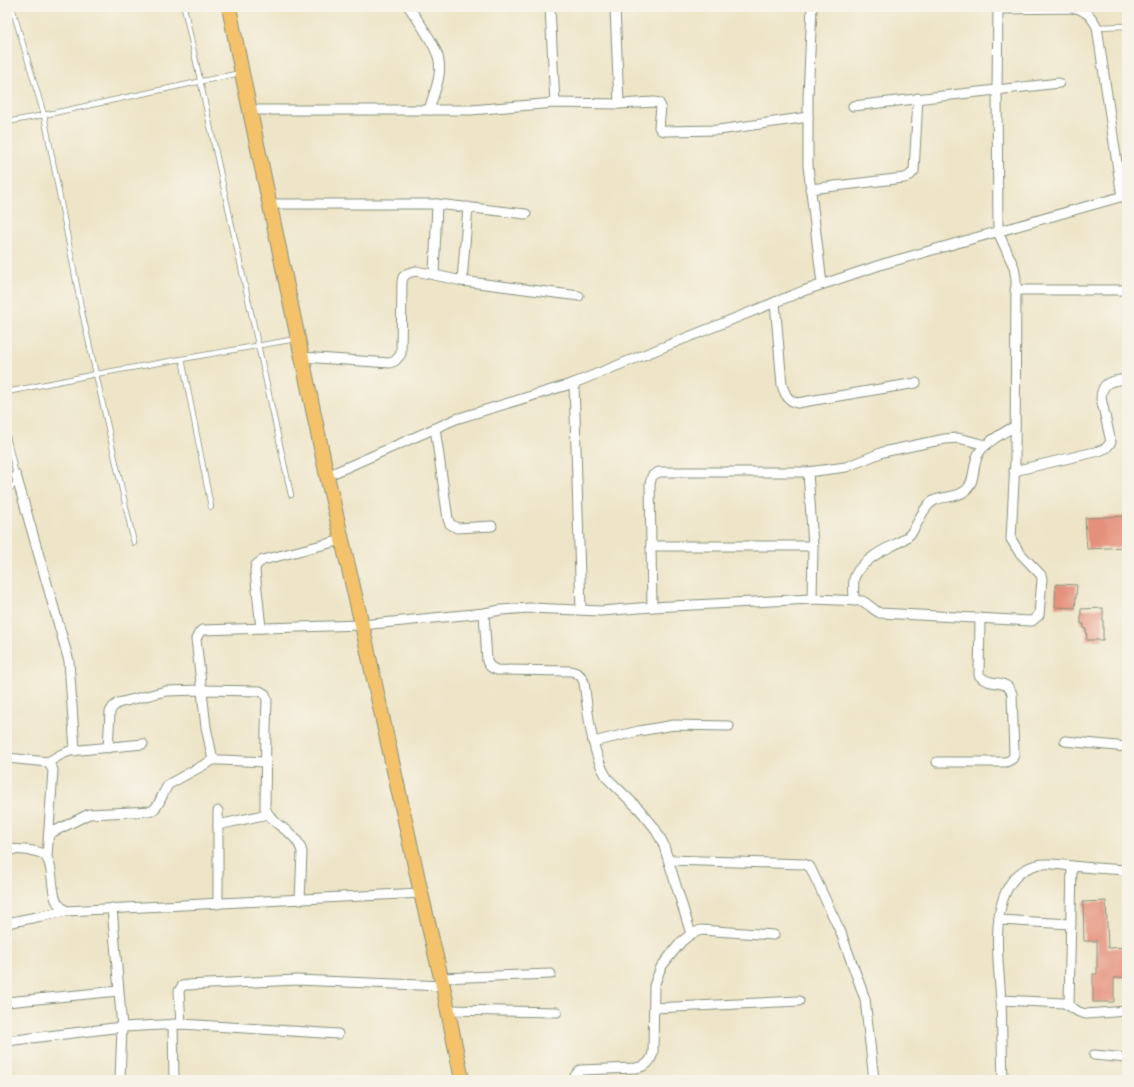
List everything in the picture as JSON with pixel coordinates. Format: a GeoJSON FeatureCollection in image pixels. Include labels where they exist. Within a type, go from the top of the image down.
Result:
{"type":"FeatureCollection","features":[{"type":"Feature","properties":{"kind":"main road"},"geometry":{"type":"LineString","coordinates":[[229,7],[249,110],[327,476],[442,982],[462,1080]]}},
{"type":"Feature","properties":{"kind":"street"},"geometry":{"type":"LineString","coordinates":[[409,7],[434,46],[439,60],[438,79],[429,110]]}},
{"type":"Feature","properties":{"kind":"street"},"geometry":{"type":"LineString","coordinates":[[550,7],[555,103]]}},
{"type":"Feature","properties":{"kind":"street"},"geometry":{"type":"LineString","coordinates":[[615,7],[619,104]]}},
{"type":"Feature","properties":{"kind":"street"},"geometry":{"type":"LineString","coordinates":[[812,7],[808,117],[808,166],[822,284]]}},
{"type":"Feature","properties":{"kind":"street"},"geometry":{"type":"LineString","coordinates":[[213,760],[206,726],[196,639],[198,633],[202,630],[362,625],[484,614],[501,610],[530,608],[601,611],[812,599],[862,601],[868,603],[880,613],[1032,621],[1039,615],[1041,575],[1018,552],[1011,539],[1015,426],[1016,279],[1014,267],[998,232],[996,90],[998,8],[1077,8],[1086,12],[1092,17],[1098,27],[1125,196],[998,232],[883,264],[822,284],[574,383],[456,419],[327,476]]}},
{"type":"Feature","properties":{"kind":"street"},"geometry":{"type":"LineString","coordinates":[[853,106],[1059,83]]}},
{"type":"Feature","properties":{"kind":"street"},"geometry":{"type":"LineString","coordinates":[[810,189],[904,178],[909,176],[914,171],[918,98]]}},
{"type":"Feature","properties":{"kind":"street"},"geometry":{"type":"LineString","coordinates":[[249,110],[471,110],[555,103],[619,104],[654,102],[659,103],[661,107],[659,127],[661,130],[666,131],[719,130],[808,117]]}},
{"type":"Feature","properties":{"kind":"street"},"geometry":{"type":"LineString","coordinates":[[270,204],[437,204],[526,214]]}},
{"type":"Feature","properties":{"kind":"street"},"geometry":{"type":"LineString","coordinates":[[434,275],[437,204]]}},
{"type":"Feature","properties":{"kind":"street"},"geometry":{"type":"LineString","coordinates":[[462,281],[468,207]]}},
{"type":"Feature","properties":{"kind":"street"},"geometry":{"type":"LineString","coordinates":[[302,358],[390,363],[395,361],[401,354],[403,276],[416,271],[462,281],[579,296]]}},
{"type":"Feature","properties":{"kind":"street"},"geometry":{"type":"LineString","coordinates":[[1016,290],[1127,290]]}},
{"type":"Feature","properties":{"kind":"street"},"geometry":{"type":"LineString","coordinates":[[775,302],[782,385],[786,396],[791,401],[797,403],[916,383]]}},
{"type":"Feature","properties":{"kind":"street"},"geometry":{"type":"LineString","coordinates":[[1014,471],[1099,451],[1110,445],[1111,442],[1101,392],[1105,385],[1110,382],[1127,379]]}},
{"type":"Feature","properties":{"kind":"street"},"geometry":{"type":"LineString","coordinates":[[574,383],[581,610]]}},
{"type":"Feature","properties":{"kind":"street"},"geometry":{"type":"LineString","coordinates":[[854,601],[854,579],[857,572],[877,553],[903,540],[912,532],[928,506],[934,500],[962,494],[968,488],[979,452],[986,445],[1015,426]]}},
{"type":"Feature","properties":{"kind":"street"},"geometry":{"type":"LineString","coordinates":[[435,428],[448,519],[450,524],[457,528],[492,526]]}},
{"type":"Feature","properties":{"kind":"street"},"geometry":{"type":"LineString","coordinates":[[652,607],[650,484],[652,476],[659,472],[808,472],[846,467],[883,452],[945,439],[958,438],[986,445]]}},
{"type":"Feature","properties":{"kind":"street"},"geometry":{"type":"LineString","coordinates":[[808,472],[813,546],[812,599]]}},
{"type":"Feature","properties":{"kind":"street"},"geometry":{"type":"LineString","coordinates":[[16,475],[69,662],[75,751]]}},
{"type":"Feature","properties":{"kind":"street"},"geometry":{"type":"LineString","coordinates":[[261,628],[255,571],[256,565],[263,560],[342,540]]}},
{"type":"Feature","properties":{"kind":"street"},"geometry":{"type":"LineString","coordinates":[[651,546],[813,546]]}},
{"type":"Feature","properties":{"kind":"street"},"geometry":{"type":"LineString","coordinates":[[484,614],[487,661],[493,669],[571,671],[582,676],[593,742],[604,774],[640,810],[654,827],[663,843],[691,934]]}},
{"type":"Feature","properties":{"kind":"street"},"geometry":{"type":"LineString","coordinates":[[937,762],[1006,762],[1012,759],[1014,754],[1012,694],[1010,688],[1005,685],[986,682],[979,675],[980,618]]}},
{"type":"Feature","properties":{"kind":"street"},"geometry":{"type":"LineString","coordinates":[[108,748],[110,712],[118,703],[166,691],[260,691],[265,694],[267,700],[265,808],[270,818],[298,840],[301,846],[300,900]]}},
{"type":"Feature","properties":{"kind":"street"},"geometry":{"type":"LineString","coordinates":[[593,742],[639,730],[674,725],[729,726]]}},
{"type":"Feature","properties":{"kind":"street"},"geometry":{"type":"LineString","coordinates":[[1065,740],[1127,747]]}},
{"type":"Feature","properties":{"kind":"street"},"geometry":{"type":"LineString","coordinates":[[7,758],[48,762],[62,754],[75,751],[143,744]]}},
{"type":"Feature","properties":{"kind":"street"},"geometry":{"type":"LineString","coordinates":[[49,834],[89,814],[152,810],[157,808],[165,789],[169,784],[213,760],[265,762]]}},
{"type":"Feature","properties":{"kind":"street"},"geometry":{"type":"LineString","coordinates":[[48,762],[53,770],[47,857],[56,901],[66,911]]}},
{"type":"Feature","properties":{"kind":"street"},"geometry":{"type":"LineString","coordinates":[[218,811],[218,904]]}},
{"type":"Feature","properties":{"kind":"street"},"geometry":{"type":"LineString","coordinates":[[218,825],[268,814]]}},
{"type":"Feature","properties":{"kind":"street"},"geometry":{"type":"LineString","coordinates":[[7,849],[42,853],[47,857]]}},
{"type":"Feature","properties":{"kind":"street"},"geometry":{"type":"LineString","coordinates":[[669,860],[804,864],[813,870],[841,933],[865,998],[874,1080]]}},
{"type":"Feature","properties":{"kind":"street"},"geometry":{"type":"LineString","coordinates":[[1003,1080],[998,946],[999,920],[1004,897],[1008,888],[1022,873],[1042,864],[1127,870]]}},
{"type":"Feature","properties":{"kind":"street"},"geometry":{"type":"LineString","coordinates":[[1068,1005],[1072,866]]}},
{"type":"Feature","properties":{"kind":"street"},"geometry":{"type":"LineString","coordinates":[[7,923],[66,911],[421,893]]}},
{"type":"Feature","properties":{"kind":"street"},"geometry":{"type":"LineString","coordinates":[[112,908],[122,1027],[120,1080]]}},
{"type":"Feature","properties":{"kind":"street"},"geometry":{"type":"LineString","coordinates":[[999,920],[1071,924]]}},
{"type":"Feature","properties":{"kind":"street"},"geometry":{"type":"LineString","coordinates":[[574,1080],[575,1076],[580,1070],[636,1068],[644,1066],[651,1061],[653,1053],[654,986],[661,967],[681,942],[691,934],[701,930],[774,935]]}},
{"type":"Feature","properties":{"kind":"street"},"geometry":{"type":"LineString","coordinates":[[174,1080],[179,991],[182,986],[297,980],[442,982],[551,974]]}},
{"type":"Feature","properties":{"kind":"street"},"geometry":{"type":"LineString","coordinates":[[7,1002],[118,991]]}},
{"type":"Feature","properties":{"kind":"street"},"geometry":{"type":"LineString","coordinates":[[1001,1000],[1059,1002],[1086,1014],[1127,1011]]}},
{"type":"Feature","properties":{"kind":"street"},"geometry":{"type":"LineString","coordinates":[[654,1008],[799,1001]]}},
{"type":"Feature","properties":{"kind":"street"},"geometry":{"type":"LineString","coordinates":[[448,1010],[557,1012]]}},
{"type":"Feature","properties":{"kind":"street"},"geometry":{"type":"LineString","coordinates":[[7,1041],[122,1027],[177,1024],[338,1034]]}},
{"type":"Feature","properties":{"kind":"street"},"geometry":{"type":"LineString","coordinates":[[1094,1055],[1127,1058]]}},
{"type":"Feature","properties":{"kind":"lane"},"geometry":{"type":"LineString","coordinates":[[12,7],[44,115],[82,312],[134,543]]}},
{"type":"Feature","properties":{"kind":"lane"},"geometry":{"type":"LineString","coordinates":[[184,7],[291,495]]}},
{"type":"Feature","properties":{"kind":"lane"},"geometry":{"type":"LineString","coordinates":[[1098,27],[1127,26]]}},
{"type":"Feature","properties":{"kind":"lane"},"geometry":{"type":"LineString","coordinates":[[7,122],[242,73]]}},
{"type":"Feature","properties":{"kind":"lane"},"geometry":{"type":"LineString","coordinates":[[7,392],[96,374],[298,338]]}},
{"type":"Feature","properties":{"kind":"lane"},"geometry":{"type":"LineString","coordinates":[[182,359],[211,507]]}},
{"type":"Feature","properties":{"kind":"lane"},"geometry":{"type":"LineString","coordinates":[[7,436],[16,475],[14,484],[7,490]]}},
{"type":"Feature","properties":{"kind":"building"},"geometry":{"type":"Polygon","coordinates":[[[1127,516],[1127,547],[1087,549],[1085,518],[1127,516]]]}},
{"type":"Feature","properties":{"kind":"building"},"geometry":{"type":"Polygon","coordinates":[[[1056,584],[1077,585],[1075,608],[1055,607],[1056,584]]]}},
{"type":"Feature","properties":{"kind":"building"},"geometry":{"type":"Polygon","coordinates":[[[1103,608],[1103,640],[1087,640],[1086,629],[1084,629],[1084,624],[1081,624],[1081,609],[1103,608]]]}},
{"type":"Feature","properties":{"kind":"building"},"geometry":{"type":"Polygon","coordinates":[[[1106,901],[1108,948],[1127,947],[1127,977],[1114,978],[1114,1002],[1093,1002],[1093,974],[1097,974],[1097,941],[1084,941],[1083,902],[1106,901]]]}}]}
